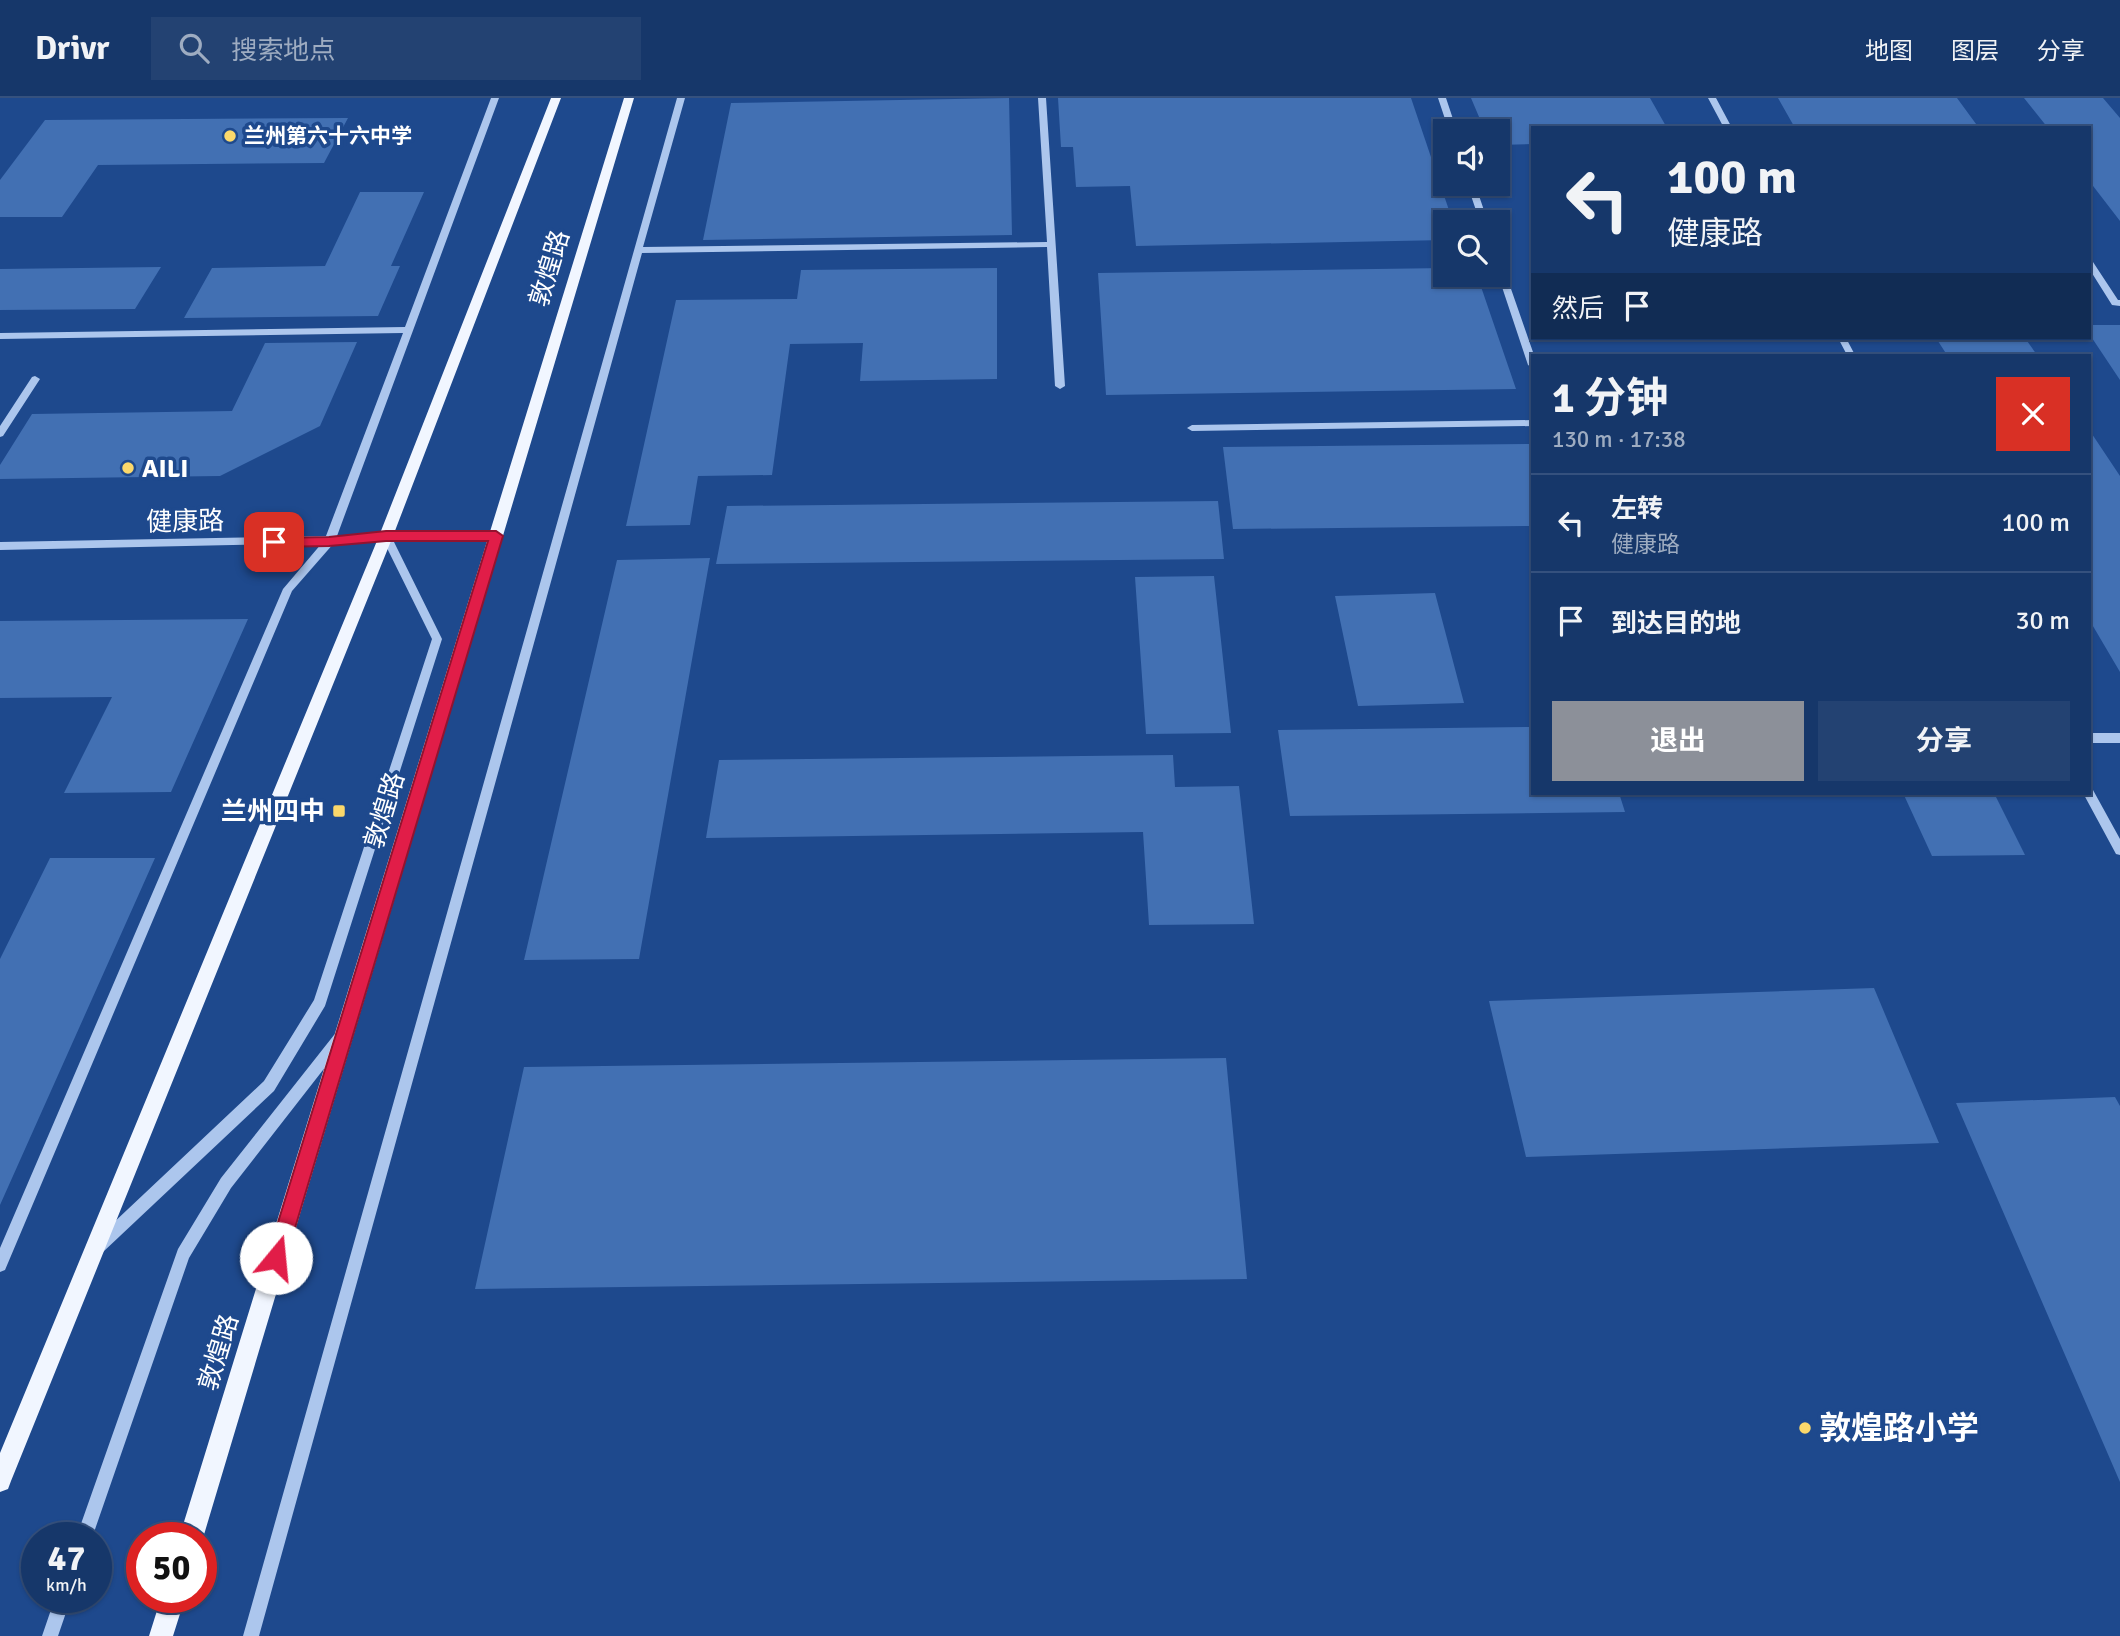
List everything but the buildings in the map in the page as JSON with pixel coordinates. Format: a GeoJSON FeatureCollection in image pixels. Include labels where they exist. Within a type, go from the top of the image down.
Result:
{"type":"FeatureCollection","features":[{"type":"Feature","properties":{"kind":"main road","name":"敦煌路"},"geometry":{"type":"LineString","coordinates":[[0,1480],[386,536],[556,98]]}},
{"type":"Feature","properties":{"kind":"main road","name":"敦煌路"},"geometry":{"type":"LineString","coordinates":[[196,1522],[629,98]]}},
{"type":"Feature","properties":{"kind":"main road"},"geometry":{"type":"LineString","coordinates":[[161,1636],[168,1613]]}},
{"type":"Feature","properties":{"kind":"street"},"geometry":{"type":"LineString","coordinates":[[0,1265],[288,589],[329,542],[495,98]]}},
{"type":"Feature","properties":{"kind":"street"},"geometry":{"type":"LineString","coordinates":[[251,1636],[681,98]]}},
{"type":"Feature","properties":{"kind":"street"},"geometry":{"type":"LineString","coordinates":[[1042,98],[1060,386]]}},
{"type":"Feature","properties":{"kind":"street"},"geometry":{"type":"LineString","coordinates":[[1442,98],[1449,119]]}},
{"type":"Feature","properties":{"kind":"street"},"geometry":{"type":"LineString","coordinates":[[1712,98],[1727,126]]}},
{"type":"Feature","properties":{"kind":"street"},"geometry":{"type":"LineString","coordinates":[[639,250],[1051,244]]}},
{"type":"Feature","properties":{"kind":"street"},"geometry":{"type":"LineString","coordinates":[[2091,266],[2115,303],[2120,303]]}},
{"type":"Feature","properties":{"kind":"street"},"geometry":{"type":"LineString","coordinates":[[1506,287],[1531,359]]}},
{"type":"Feature","properties":{"kind":"street"},"geometry":{"type":"LineString","coordinates":[[0,336],[409,330]]}},
{"type":"Feature","properties":{"kind":"street"},"geometry":{"type":"LineString","coordinates":[[0,434],[35,379]]}},
{"type":"Feature","properties":{"kind":"street"},"geometry":{"type":"LineString","coordinates":[[1192,428],[1531,423]]}},
{"type":"Feature","properties":{"kind":"street"},"geometry":{"type":"LineString","coordinates":[[94,1251],[269,1086],[320,1002],[437,639],[386,536]]}},
{"type":"Feature","properties":{"kind":"street","name":"健康路"},"geometry":{"type":"LineString","coordinates":[[0,546],[329,542],[386,536],[496,536]]}},
{"type":"Feature","properties":{"kind":"street"},"geometry":{"type":"LineString","coordinates":[[2091,738],[2120,738]]}},
{"type":"Feature","properties":{"kind":"street"},"geometry":{"type":"LineString","coordinates":[[2090,795],[2120,850]]}},
{"type":"Feature","properties":{"kind":"street"},"geometry":{"type":"LineString","coordinates":[[90,1522],[183,1254],[226,1183],[346,1029]]}},
{"type":"Feature","properties":{"kind":"street"},"geometry":{"type":"LineString","coordinates":[[50,1636],[58,1613]]}},
{"type":"Feature","properties":{"kind":"place","name":"兰州第六十六中学"},"geometry":{"type":"Point","coordinates":[230,136]}},
{"type":"Feature","properties":{"kind":"place","name":"AILI"},"geometry":{"type":"Point","coordinates":[128,468]}},
{"type":"Feature","properties":{"kind":"place","name":"兰州四中"},"geometry":{"type":"Point","coordinates":[339,811]}},
{"type":"Feature","properties":{"kind":"place","name":"敦煌路小学"},"geometry":{"type":"Point","coordinates":[1805,1428]}},
{"type":"Feature","properties":{"kind":"route"},"geometry":{"type":"LineString","coordinates":[[274,542],[329,542],[386,536],[496,536],[276,1258]]}}]}
